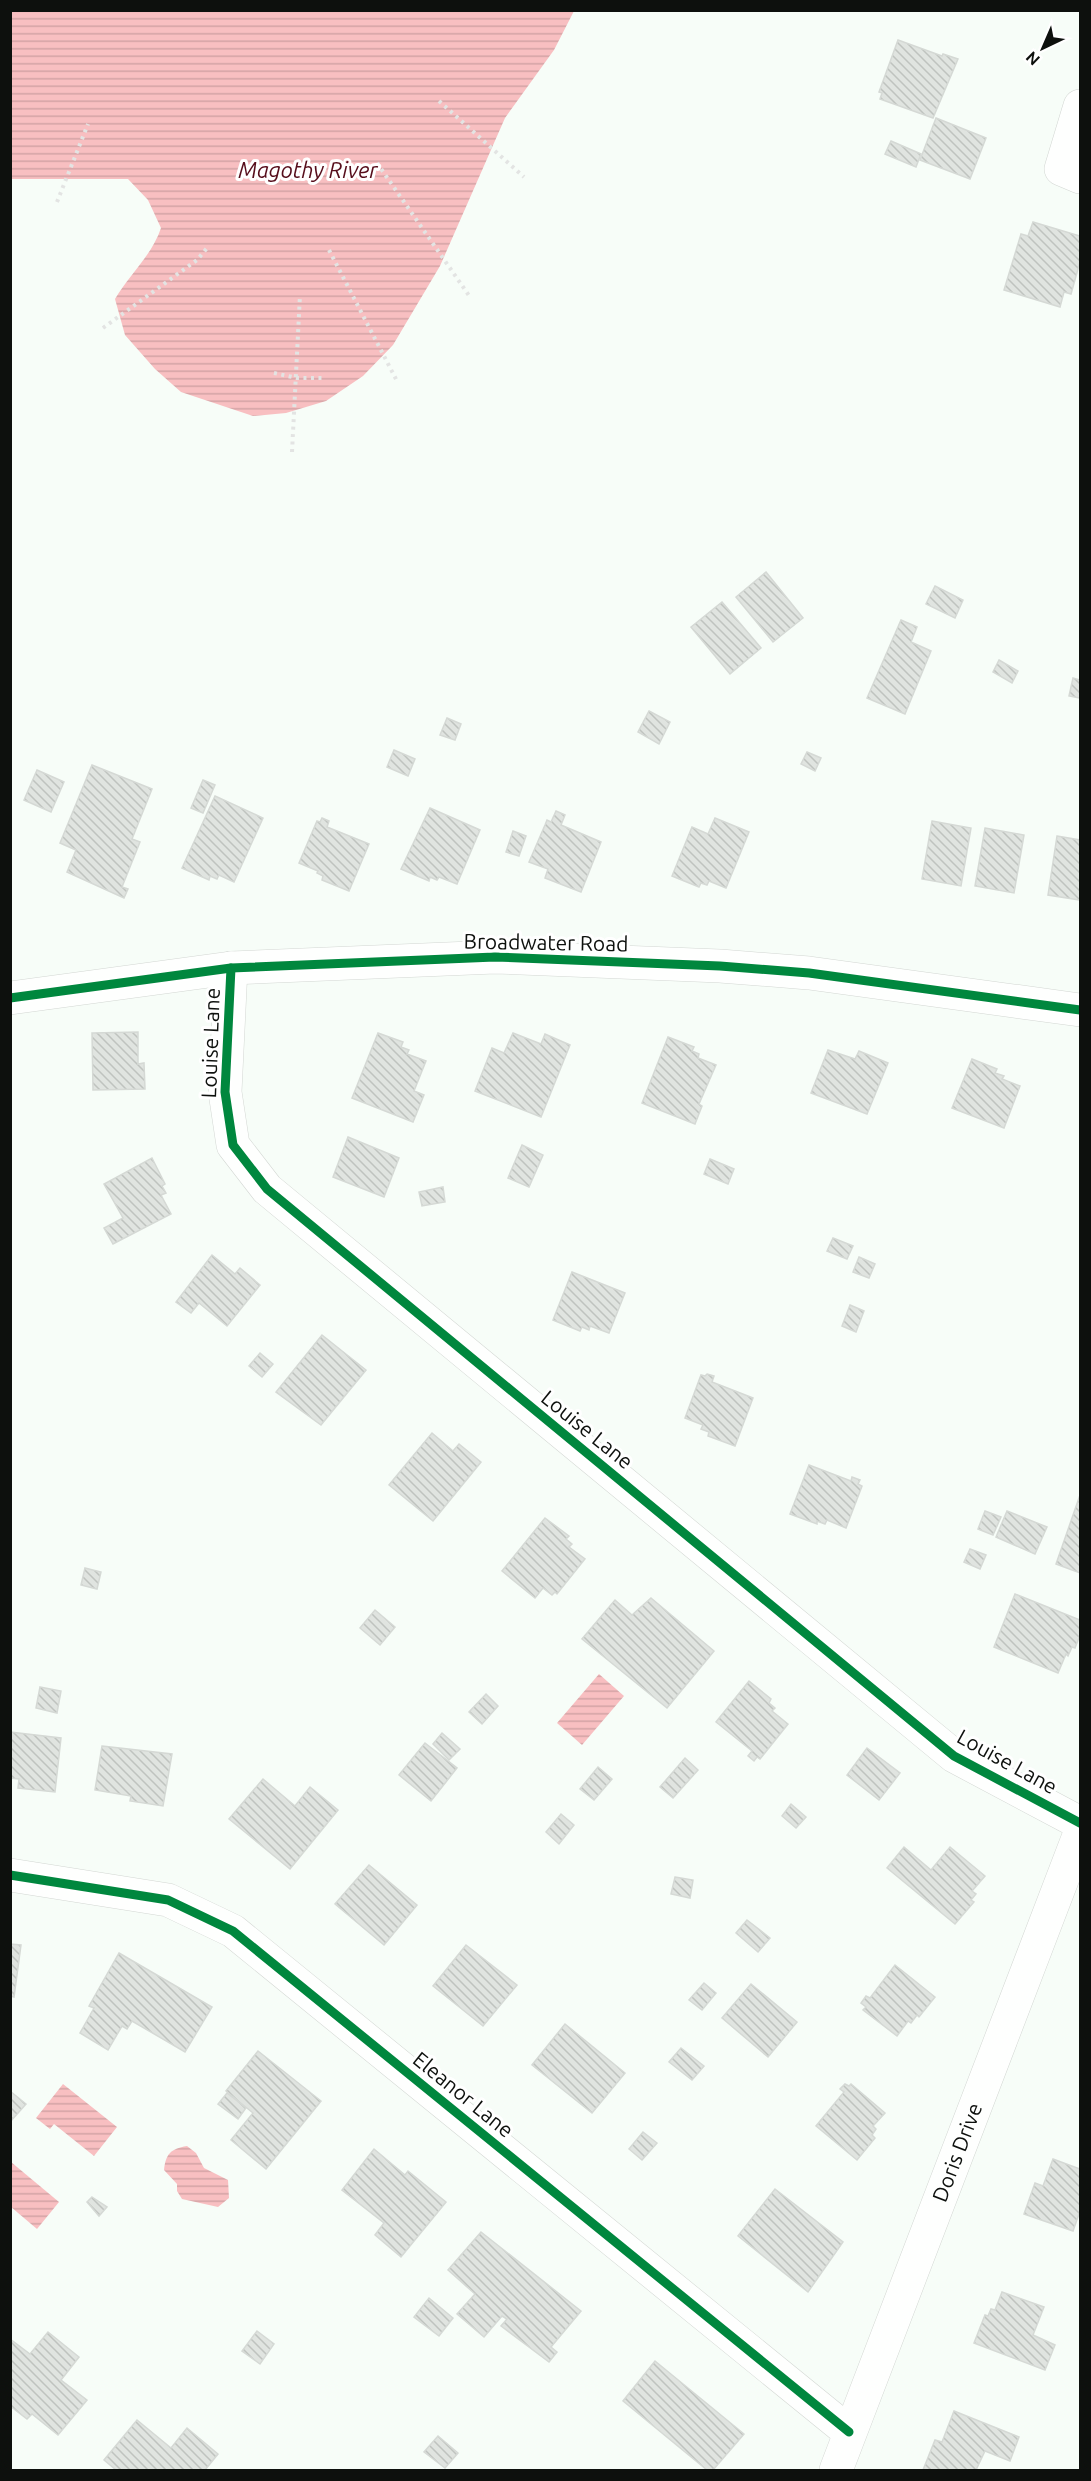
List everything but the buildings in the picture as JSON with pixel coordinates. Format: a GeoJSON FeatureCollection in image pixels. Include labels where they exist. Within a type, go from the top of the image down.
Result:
{"type":"FeatureCollection","features":[{"type":"Feature","properties":{"kind":"street"},"geometry":{"type":"LineString","coordinates":[[1071,173],[1080,106]]}},
{"type":"Feature","properties":{"kind":"street","name":"Broadwater Road"},"geometry":{"type":"LineString","coordinates":[[10,998],[231,968],[495,957],[720,966],[809,973],[1080,1010]]}},
{"type":"Feature","properties":{"kind":"street","name":"Louise Lane"},"geometry":{"type":"LineString","coordinates":[[231,968],[225,1092],[233,1145],[267,1189],[954,1756],[1080,1823]]}},
{"type":"Feature","properties":{"kind":"street","name":"Doris Drive"},"geometry":{"type":"LineString","coordinates":[[836,2470],[1080,1833]]}},
{"type":"Feature","properties":{"kind":"street","name":"Eleanor Lane"},"geometry":{"type":"LineString","coordinates":[[10,1875],[168,1900],[233,1931],[849,2432]]}},
{"type":"Feature","properties":{"kind":"path"},"geometry":{"type":"LineString","coordinates":[[439,101],[524,177]]}},
{"type":"Feature","properties":{"kind":"path"},"geometry":{"type":"LineString","coordinates":[[57,202],[88,124]]}},
{"type":"Feature","properties":{"kind":"path"},"geometry":{"type":"LineString","coordinates":[[377,163],[470,297]]}},
{"type":"Feature","properties":{"kind":"path"},"geometry":{"type":"LineString","coordinates":[[103,328],[196,260],[207,248]]}},
{"type":"Feature","properties":{"kind":"path"},"geometry":{"type":"LineString","coordinates":[[329,250],[398,383]]}},
{"type":"Feature","properties":{"kind":"path"},"geometry":{"type":"LineString","coordinates":[[292,452],[300,295]]}},
{"type":"Feature","properties":{"kind":"path"},"geometry":{"type":"LineString","coordinates":[[274,373],[297,378],[324,378]]}},
{"type":"Feature","properties":{"kind":"water","name":"Magothy River"},"geometry":{"type":"Polygon","coordinates":[[[11,10],[574,11],[554,50],[505,118],[440,266],[393,345],[363,376],[326,401],[286,413],[253,416],[181,392],[155,369],[125,335],[115,299],[146,256],[161,228],[148,200],[128,179],[11,179],[11,10]]]}},
{"type":"Feature","properties":{"kind":"water"},"geometry":{"type":"Polygon","coordinates":[[[599,1674],[624,1696],[582,1745],[557,1723],[599,1674]]]}},
{"type":"Feature","properties":{"kind":"water"},"geometry":{"type":"Polygon","coordinates":[[[63,2084],[117,2127],[94,2156],[54,2124],[50,2129],[36,2118],[63,2084]]]}},
{"type":"Feature","properties":{"kind":"water"},"geometry":{"type":"Polygon","coordinates":[[[187,2146],[196,2153],[204,2168],[228,2180],[229,2198],[218,2207],[182,2199],[177,2191],[177,2184],[164,2170],[170,2153],[187,2146]]]}},
{"type":"Feature","properties":{"kind":"water"},"geometry":{"type":"Polygon","coordinates":[[[11,2162],[59,2202],[37,2229],[11,2207],[11,2162]]]}},
{"type":"Feature","properties":{"kind":"cycle path"},"geometry":{"type":"LineString","coordinates":[[10,998],[231,968],[495,957],[720,966],[809,973],[1080,1010]]}},
{"type":"Feature","properties":{"kind":"cycle path"},"geometry":{"type":"LineString","coordinates":[[231,968],[225,1092],[233,1145],[267,1189],[954,1756],[1080,1823]]}},
{"type":"Feature","properties":{"kind":"cycle path"},"geometry":{"type":"LineString","coordinates":[[10,1875],[168,1900],[233,1931],[849,2432]]}}]}
